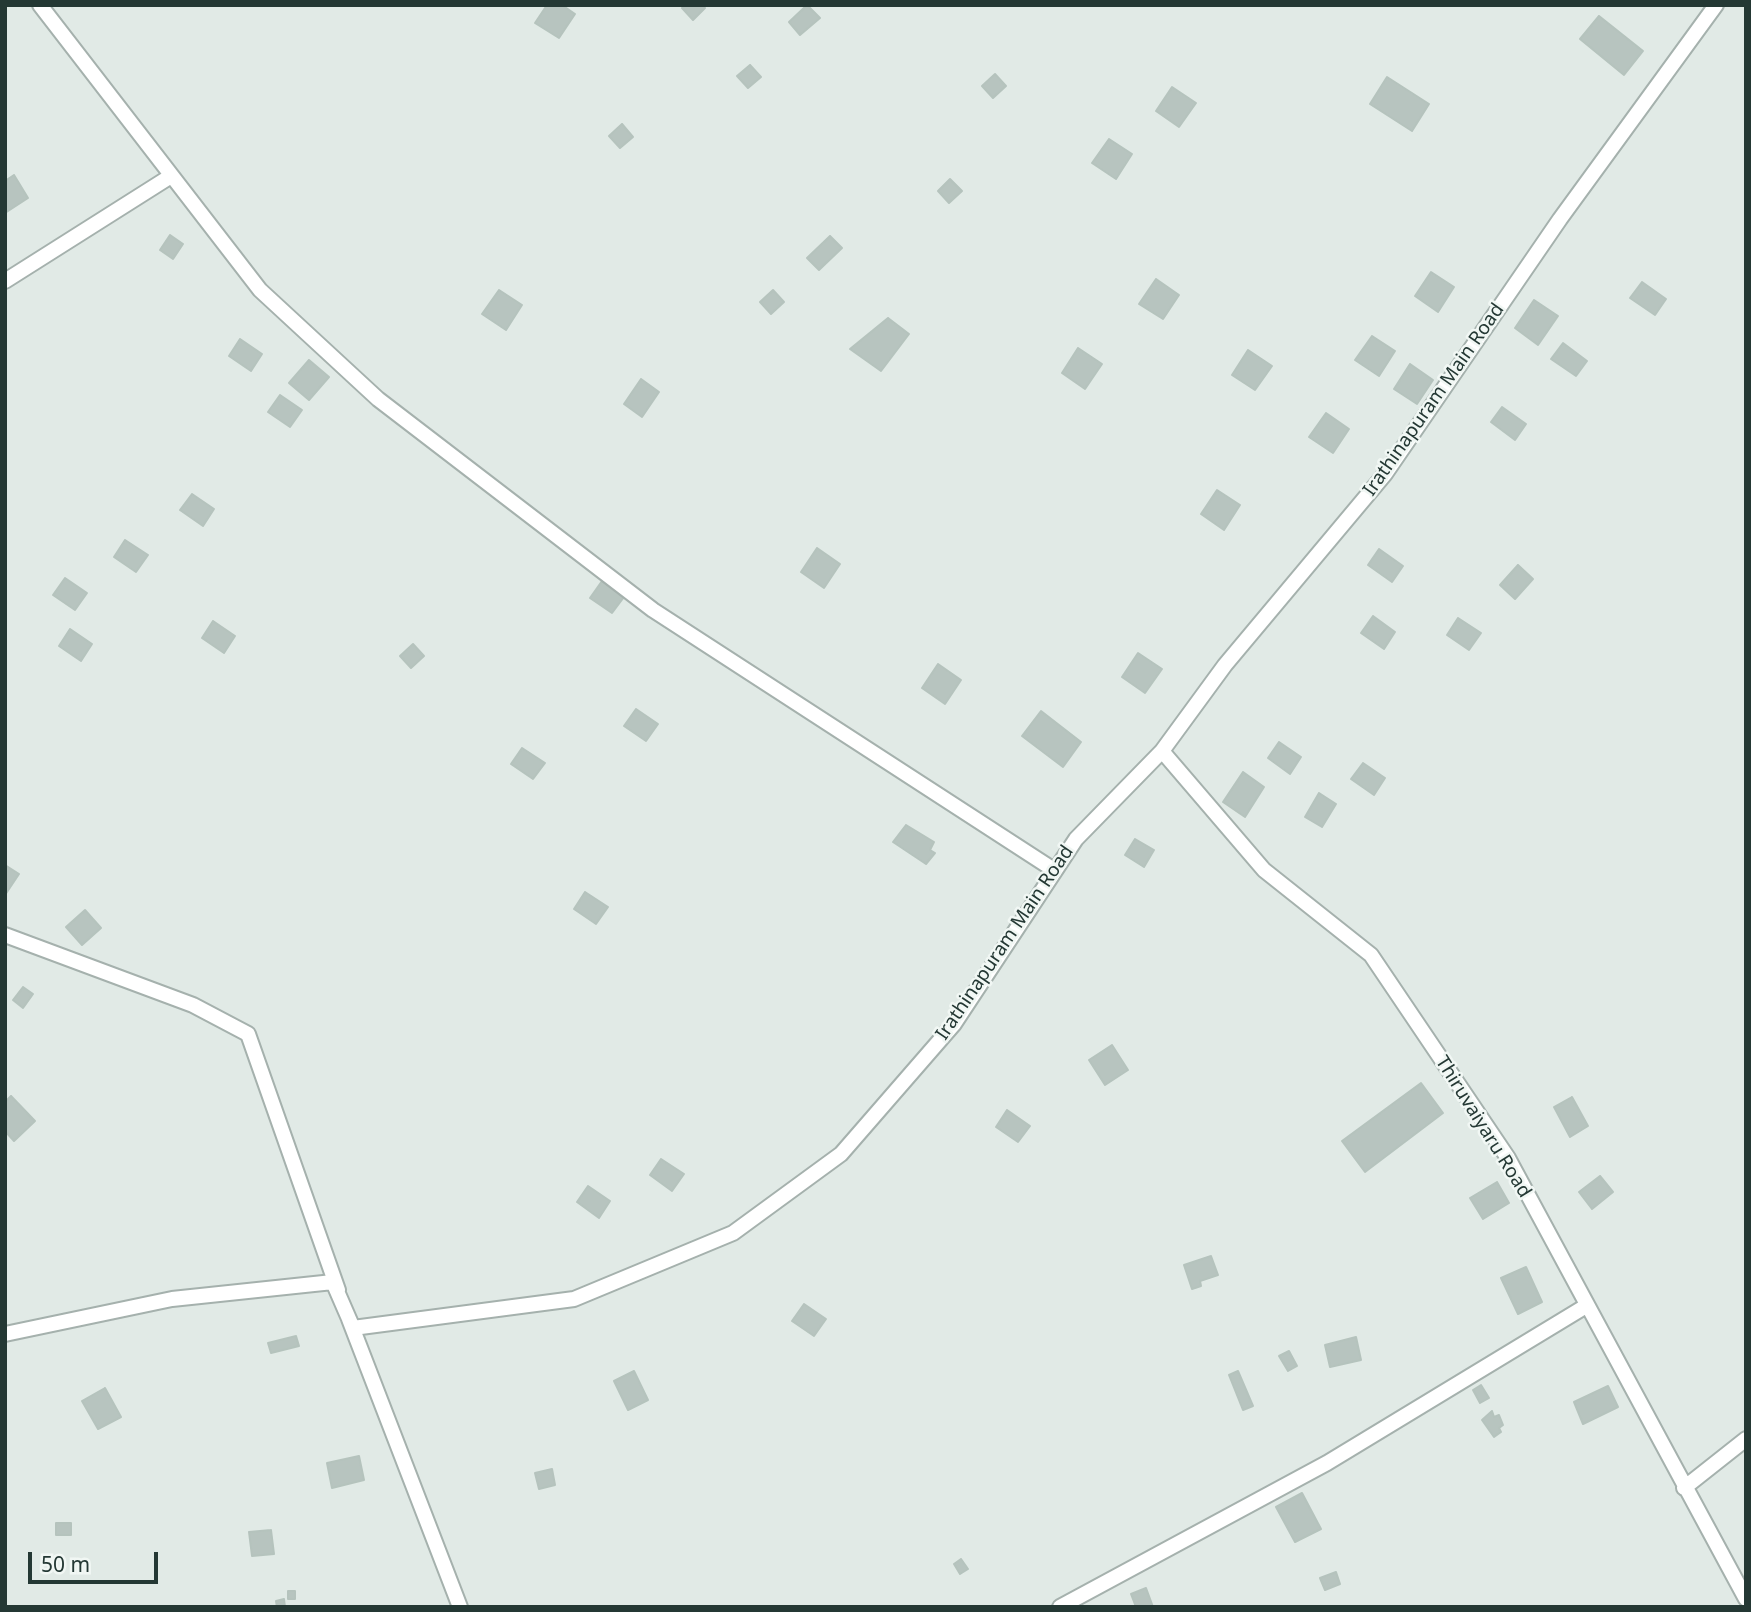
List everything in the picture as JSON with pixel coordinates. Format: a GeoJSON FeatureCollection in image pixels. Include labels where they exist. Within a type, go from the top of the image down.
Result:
{"type":"FeatureCollection","features":[{"type":"Feature","properties":{"kind":"street"},"geometry":{"type":"LineString","coordinates":[[40,5],[260,290],[378,399],[653,610],[1054,870]]}},
{"type":"Feature","properties":{"kind":"street","name":"Irathinapuram Main Road"},"geometry":{"type":"LineString","coordinates":[[5,1334],[172,1299],[333,1282],[353,1328],[573,1299],[733,1233],[841,1154],[954,1024],[1076,839],[1162,751],[1225,665],[1385,474],[1560,219],[1716,5]]}},
{"type":"Feature","properties":{"kind":"street"},"geometry":{"type":"LineString","coordinates":[[5,281],[171,176]]}},
{"type":"Feature","properties":{"kind":"street","name":"Thiruvaiyaru Road"},"geometry":{"type":"LineString","coordinates":[[1162,751],[1264,870],[1371,955],[1508,1158],[1746,1599]]}},
{"type":"Feature","properties":{"kind":"street"},"geometry":{"type":"LineString","coordinates":[[5,935],[192,1005],[248,1034],[341,1301],[460,1607]]}},
{"type":"Feature","properties":{"kind":"street"},"geometry":{"type":"LineString","coordinates":[[1060,1607],[1326,1463],[1586,1306]]}},
{"type":"Feature","properties":{"kind":"street"},"geometry":{"type":"LineString","coordinates":[[1684,1488],[1746,1439]]}},
{"type":"Feature","properties":{"kind":"building"},"geometry":{"type":"Polygon","coordinates":[[[547,5],[562,5],[575,14],[559,38],[535,23],[547,5]]]}},
{"type":"Feature","properties":{"kind":"building"},"geometry":{"type":"Polygon","coordinates":[[[685,5],[703,5],[705,8],[693,20],[682,8],[685,5]]]}},
{"type":"Feature","properties":{"kind":"building"},"geometry":{"type":"Polygon","coordinates":[[[807,5],[820,18],[800,35],[789,22],[807,5]]]}},
{"type":"Feature","properties":{"kind":"building"},"geometry":{"type":"Polygon","coordinates":[[[1599,16],[1643,51],[1624,75],[1580,39],[1599,16]]]}},
{"type":"Feature","properties":{"kind":"building"},"geometry":{"type":"Polygon","coordinates":[[[750,65],[761,77],[748,88],[737,76],[750,65]]]}},
{"type":"Feature","properties":{"kind":"building"},"geometry":{"type":"Polygon","coordinates":[[[995,74],[1006,86],[993,98],[982,86],[995,74]]]}},
{"type":"Feature","properties":{"kind":"building"},"geometry":{"type":"Polygon","coordinates":[[[1387,77],[1429,104],[1412,131],[1370,104],[1387,77]]]}},
{"type":"Feature","properties":{"kind":"building"},"geometry":{"type":"Polygon","coordinates":[[[1172,87],[1196,103],[1179,127],[1156,111],[1172,87]]]}},
{"type":"Feature","properties":{"kind":"building"},"geometry":{"type":"Polygon","coordinates":[[[622,124],[633,137],[620,148],[609,136],[622,124]]]}},
{"type":"Feature","properties":{"kind":"building"},"geometry":{"type":"Polygon","coordinates":[[[1109,139],[1132,154],[1116,179],[1092,163],[1109,139]]]}},
{"type":"Feature","properties":{"kind":"building"},"geometry":{"type":"Polygon","coordinates":[[[14,175],[28,198],[5,213],[5,181],[14,175]]]}},
{"type":"Feature","properties":{"kind":"building"},"geometry":{"type":"Polygon","coordinates":[[[950,179],[962,191],[949,203],[938,191],[950,179]]]}},
{"type":"Feature","properties":{"kind":"building"},"geometry":{"type":"Polygon","coordinates":[[[170,235],[183,244],[173,259],[160,250],[170,235]]]}},
{"type":"Feature","properties":{"kind":"building"},"geometry":{"type":"Polygon","coordinates":[[[830,236],[842,248],[819,270],[807,258],[830,236]]]}},
{"type":"Feature","properties":{"kind":"building"},"geometry":{"type":"Polygon","coordinates":[[[1431,272],[1454,287],[1438,312],[1415,296],[1431,272]]]}},
{"type":"Feature","properties":{"kind":"building"},"geometry":{"type":"Polygon","coordinates":[[[1156,279],[1179,295],[1163,319],[1139,304],[1156,279]]]}},
{"type":"Feature","properties":{"kind":"building"},"geometry":{"type":"Polygon","coordinates":[[[1642,282],[1666,299],[1655,315],[1630,298],[1642,282]]]}},
{"type":"Feature","properties":{"kind":"building"},"geometry":{"type":"Polygon","coordinates":[[[499,290],[522,305],[506,330],[482,314],[499,290]]]}},
{"type":"Feature","properties":{"kind":"building"},"geometry":{"type":"Polygon","coordinates":[[[773,290],[784,302],[771,314],[760,302],[773,290]]]}},
{"type":"Feature","properties":{"kind":"building"},"geometry":{"type":"Polygon","coordinates":[[[1534,300],[1558,316],[1538,345],[1515,328],[1534,300]]]}},
{"type":"Feature","properties":{"kind":"building"},"geometry":{"type":"Polygon","coordinates":[[[888,318],[909,334],[881,371],[850,349],[888,318]]]}},
{"type":"Feature","properties":{"kind":"building"},"geometry":{"type":"Polygon","coordinates":[[[1372,336],[1395,351],[1379,376],[1355,360],[1372,336]]]}},
{"type":"Feature","properties":{"kind":"building"},"geometry":{"type":"Polygon","coordinates":[[[240,339],[262,354],[251,371],[229,356],[240,339]]]}},
{"type":"Feature","properties":{"kind":"building"},"geometry":{"type":"Polygon","coordinates":[[[1563,343],[1587,361],[1576,376],[1551,359],[1563,343]]]}},
{"type":"Feature","properties":{"kind":"building"},"geometry":{"type":"Polygon","coordinates":[[[1078,348],[1102,364],[1085,389],[1062,373],[1078,348]]]}},
{"type":"Feature","properties":{"kind":"building"},"geometry":{"type":"Polygon","coordinates":[[[1248,350],[1272,366],[1255,390],[1232,375],[1248,350]]]}},
{"type":"Feature","properties":{"kind":"building"},"geometry":{"type":"Polygon","coordinates":[[[309,360],[329,377],[309,400],[289,383],[309,360]]]}},
{"type":"Feature","properties":{"kind":"building"},"geometry":{"type":"Polygon","coordinates":[[[1410,364],[1433,380],[1417,404],[1394,389],[1410,364]]]}},
{"type":"Feature","properties":{"kind":"building"},"geometry":{"type":"Polygon","coordinates":[[[641,379],[659,392],[642,417],[624,404],[641,379]]]}},
{"type":"Feature","properties":{"kind":"building"},"geometry":{"type":"Polygon","coordinates":[[[280,395],[302,410],[290,427],[268,412],[280,395]]]}},
{"type":"Feature","properties":{"kind":"building"},"geometry":{"type":"Polygon","coordinates":[[[1502,407],[1526,424],[1515,440],[1491,422],[1502,407]]]}},
{"type":"Feature","properties":{"kind":"building"},"geometry":{"type":"Polygon","coordinates":[[[1326,413],[1349,429],[1333,453],[1309,437],[1326,413]]]}},
{"type":"Feature","properties":{"kind":"building"},"geometry":{"type":"Polygon","coordinates":[[[1217,490],[1240,505],[1224,530],[1201,514],[1217,490]]]}},
{"type":"Feature","properties":{"kind":"building"},"geometry":{"type":"Polygon","coordinates":[[[192,494],[214,509],[203,526],[180,510],[192,494]]]}},
{"type":"Feature","properties":{"kind":"building"},"geometry":{"type":"Polygon","coordinates":[[[125,540],[148,555],[136,572],[114,557],[125,540]]]}},
{"type":"Feature","properties":{"kind":"building"},"geometry":{"type":"Polygon","coordinates":[[[817,548],[840,564],[824,588],[801,572],[817,548]]]}},
{"type":"Feature","properties":{"kind":"building"},"geometry":{"type":"Polygon","coordinates":[[[1379,549],[1403,566],[1392,582],[1368,565],[1379,549]]]}},
{"type":"Feature","properties":{"kind":"building"},"geometry":{"type":"Polygon","coordinates":[[[1518,565],[1533,579],[1515,599],[1500,585],[1518,565]]]}},
{"type":"Feature","properties":{"kind":"building"},"geometry":{"type":"Polygon","coordinates":[[[65,578],[87,593],[75,610],[53,595],[65,578]]]}},
{"type":"Feature","properties":{"kind":"building"},"geometry":{"type":"Polygon","coordinates":[[[602,581],[624,597],[612,613],[590,598],[602,581]]]}},
{"type":"Feature","properties":{"kind":"building"},"geometry":{"type":"Polygon","coordinates":[[[1373,616],[1395,632],[1384,649],[1361,633],[1373,616]]]}},
{"type":"Feature","properties":{"kind":"building"},"geometry":{"type":"Polygon","coordinates":[[[1458,618],[1481,633],[1469,650],[1447,635],[1458,618]]]}},
{"type":"Feature","properties":{"kind":"building"},"geometry":{"type":"Polygon","coordinates":[[[213,621],[235,636],[224,653],[202,638],[213,621]]]}},
{"type":"Feature","properties":{"kind":"building"},"geometry":{"type":"Polygon","coordinates":[[[70,629],[92,644],[81,661],[59,646],[70,629]]]}},
{"type":"Feature","properties":{"kind":"building"},"geometry":{"type":"Polygon","coordinates":[[[413,644],[424,656],[411,668],[400,656],[413,644]]]}},
{"type":"Feature","properties":{"kind":"building"},"geometry":{"type":"Polygon","coordinates":[[[1138,653],[1162,669],[1145,693],[1122,677],[1138,653]]]}},
{"type":"Feature","properties":{"kind":"building"},"geometry":{"type":"Polygon","coordinates":[[[938,664],[961,680],[945,704],[922,688],[938,664]]]}},
{"type":"Feature","properties":{"kind":"building"},"geometry":{"type":"Polygon","coordinates":[[[636,709],[658,724],[646,741],[624,726],[636,709]]]}},
{"type":"Feature","properties":{"kind":"building"},"geometry":{"type":"Polygon","coordinates":[[[1041,711],[1081,742],[1063,767],[1022,736],[1041,711]]]}},
{"type":"Feature","properties":{"kind":"building"},"geometry":{"type":"Polygon","coordinates":[[[1279,742],[1301,757],[1290,774],[1268,758],[1279,742]]]}},
{"type":"Feature","properties":{"kind":"building"},"geometry":{"type":"Polygon","coordinates":[[[522,748],[545,763],[533,779],[511,764],[522,748]]]}},
{"type":"Feature","properties":{"kind":"building"},"geometry":{"type":"Polygon","coordinates":[[[1363,763],[1385,778],[1374,795],[1351,779],[1363,763]]]}},
{"type":"Feature","properties":{"kind":"building"},"geometry":{"type":"Polygon","coordinates":[[[1243,772],[1264,787],[1245,817],[1223,802],[1243,772]]]}},
{"type":"Feature","properties":{"kind":"building"},"geometry":{"type":"Polygon","coordinates":[[[1319,793],[1336,804],[1322,827],[1305,817],[1319,793]]]}},
{"type":"Feature","properties":{"kind":"building"},"geometry":{"type":"Polygon","coordinates":[[[906,825],[934,842],[930,850],[935,853],[926,864],[893,842],[906,825]]]}},
{"type":"Feature","properties":{"kind":"building"},"geometry":{"type":"Polygon","coordinates":[[[1135,839],[1154,850],[1144,867],[1125,855],[1135,839]]]}},
{"type":"Feature","properties":{"kind":"building"},"geometry":{"type":"Polygon","coordinates":[[[5,865],[19,874],[5,895],[5,865]]]}},
{"type":"Feature","properties":{"kind":"building"},"geometry":{"type":"Polygon","coordinates":[[[585,892],[608,907],[596,924],[574,909],[585,892]]]}},
{"type":"Feature","properties":{"kind":"building"},"geometry":{"type":"Polygon","coordinates":[[[85,910],[101,928],[82,945],[66,927],[85,910]]]}},
{"type":"Feature","properties":{"kind":"building"},"geometry":{"type":"Polygon","coordinates":[[[23,987],[33,994],[23,1008],[13,1000],[23,987]]]}},
{"type":"Feature","properties":{"kind":"building"},"geometry":{"type":"Polygon","coordinates":[[[1112,1045],[1128,1070],[1105,1085],[1089,1060],[1112,1045]]]}},
{"type":"Feature","properties":{"kind":"building"},"geometry":{"type":"Polygon","coordinates":[[[1421,1083],[1443,1113],[1365,1172],[1342,1141],[1421,1083]]]}},
{"type":"Feature","properties":{"kind":"building"},"geometry":{"type":"Polygon","coordinates":[[[11,1096],[35,1121],[14,1141],[5,1131],[5,1102],[11,1096]]]}},
{"type":"Feature","properties":{"kind":"building"},"geometry":{"type":"Polygon","coordinates":[[[1572,1097],[1588,1126],[1570,1137],[1554,1107],[1572,1097]]]}},
{"type":"Feature","properties":{"kind":"building"},"geometry":{"type":"Polygon","coordinates":[[[1007,1110],[1030,1126],[1018,1142],[996,1127],[1007,1110]]]}},
{"type":"Feature","properties":{"kind":"building"},"geometry":{"type":"Polygon","coordinates":[[[661,1159],[684,1174],[672,1191],[650,1175],[661,1159]]]}},
{"type":"Feature","properties":{"kind":"building"},"geometry":{"type":"Polygon","coordinates":[[[1600,1176],[1613,1192],[1592,1209],[1579,1192],[1600,1176]]]}},
{"type":"Feature","properties":{"kind":"building"},"geometry":{"type":"Polygon","coordinates":[[[1497,1182],[1509,1203],[1483,1219],[1470,1198],[1497,1182]]]}},
{"type":"Feature","properties":{"kind":"building"},"geometry":{"type":"Polygon","coordinates":[[[588,1186],[610,1201],[599,1218],[577,1202],[588,1186]]]}},
{"type":"Feature","properties":{"kind":"building"},"geometry":{"type":"Polygon","coordinates":[[[1211,1256],[1218,1275],[1200,1281],[1201,1286],[1192,1289],[1184,1265],[1211,1256]]]}},
{"type":"Feature","properties":{"kind":"building"},"geometry":{"type":"Polygon","coordinates":[[[1526,1267],[1542,1302],[1518,1314],[1501,1278],[1526,1267]]]}},
{"type":"Feature","properties":{"kind":"building"},"geometry":{"type":"Polygon","coordinates":[[[804,1304],[826,1319],[814,1336],[792,1321],[804,1304]]]}},
{"type":"Feature","properties":{"kind":"building"},"geometry":{"type":"Polygon","coordinates":[[[296,1336],[299,1346],[271,1353],[268,1343],[296,1336]]]}},
{"type":"Feature","properties":{"kind":"building"},"geometry":{"type":"Polygon","coordinates":[[[1356,1337],[1361,1360],[1330,1367],[1325,1345],[1356,1337]]]}},
{"type":"Feature","properties":{"kind":"building"},"geometry":{"type":"Polygon","coordinates":[[[1289,1351],[1297,1366],[1288,1371],[1279,1356],[1289,1351]]]}},
{"type":"Feature","properties":{"kind":"building"},"geometry":{"type":"Polygon","coordinates":[[[634,1371],[648,1400],[628,1410],[614,1381],[634,1371]]]}},
{"type":"Feature","properties":{"kind":"building"},"geometry":{"type":"Polygon","coordinates":[[[1238,1371],[1253,1406],[1243,1410],[1229,1375],[1238,1371]]]}},
{"type":"Feature","properties":{"kind":"building"},"geometry":{"type":"Polygon","coordinates":[[[1481,1385],[1489,1398],[1480,1403],[1473,1390],[1481,1385]]]}},
{"type":"Feature","properties":{"kind":"building"},"geometry":{"type":"Polygon","coordinates":[[[1608,1386],[1618,1407],[1583,1424],[1574,1402],[1608,1386]]]}},
{"type":"Feature","properties":{"kind":"building"},"geometry":{"type":"Polygon","coordinates":[[[105,1388],[121,1417],[98,1429],[82,1401],[105,1388]]]}},
{"type":"Feature","properties":{"kind":"building"},"geometry":{"type":"Polygon","coordinates":[[[1492,1411],[1494,1417],[1499,1415],[1503,1425],[1499,1428],[1501,1432],[1494,1437],[1482,1420],[1492,1411]]]}},
{"type":"Feature","properties":{"kind":"building"},"geometry":{"type":"Polygon","coordinates":[[[359,1456],[364,1480],[332,1488],[327,1463],[359,1456]]]}},
{"type":"Feature","properties":{"kind":"building"},"geometry":{"type":"Polygon","coordinates":[[[552,1469],[555,1485],[539,1489],[535,1473],[552,1469]]]}},
{"type":"Feature","properties":{"kind":"building"},"geometry":{"type":"Polygon","coordinates":[[[1302,1493],[1321,1529],[1295,1542],[1276,1507],[1302,1493]]]}},
{"type":"Feature","properties":{"kind":"building"},"geometry":{"type":"Polygon","coordinates":[[[56,1523],[71,1523],[71,1535],[56,1535],[56,1523]]]}},
{"type":"Feature","properties":{"kind":"building"},"geometry":{"type":"Polygon","coordinates":[[[271,1530],[274,1554],[252,1556],[249,1532],[271,1530]]]}},
{"type":"Feature","properties":{"kind":"building"},"geometry":{"type":"Polygon","coordinates":[[[961,1559],[968,1569],[960,1574],[954,1564],[961,1559]]]}},
{"type":"Feature","properties":{"kind":"building"},"geometry":{"type":"Polygon","coordinates":[[[1336,1572],[1340,1584],[1325,1590],[1320,1578],[1336,1572]]]}},
{"type":"Feature","properties":{"kind":"building"},"geometry":{"type":"Polygon","coordinates":[[[1146,1588],[1153,1607],[1136,1607],[1131,1594],[1146,1588]]]}},
{"type":"Feature","properties":{"kind":"building"},"geometry":{"type":"Polygon","coordinates":[[[288,1591],[295,1591],[295,1599],[288,1599],[288,1591]]]}},
{"type":"Feature","properties":{"kind":"building"},"geometry":{"type":"Polygon","coordinates":[[[284,1599],[285,1607],[277,1607],[276,1601],[284,1599]]]}}]}
